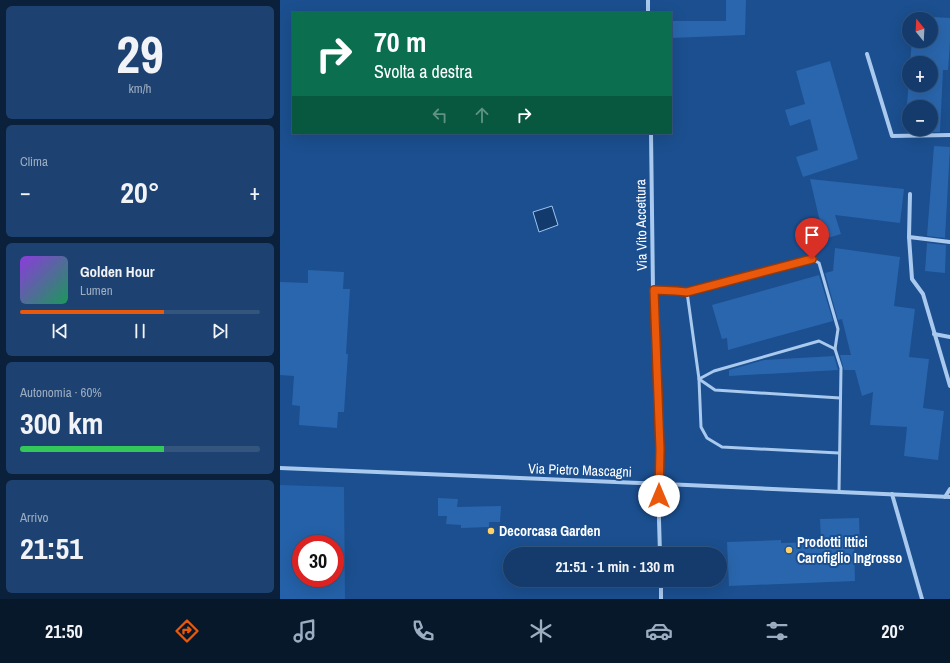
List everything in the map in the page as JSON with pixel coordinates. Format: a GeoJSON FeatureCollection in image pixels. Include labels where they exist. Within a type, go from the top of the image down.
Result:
{"type":"FeatureCollection","features":[{"type":"Feature","properties":{"kind":"street"},"geometry":{"type":"LineString","coordinates":[[648,0],[648,12]]}},
{"type":"Feature","properties":{"kind":"street"},"geometry":{"type":"LineString","coordinates":[[867,54],[892,136],[950,135]]}},
{"type":"Feature","properties":{"kind":"street","name":"Via Vito Accettura"},"geometry":{"type":"LineString","coordinates":[[650,134],[660,449],[660,547]]}},
{"type":"Feature","properties":{"kind":"street"},"geometry":{"type":"LineString","coordinates":[[910,194],[909,237],[912,279],[923,294],[950,386]]}},
{"type":"Feature","properties":{"kind":"street"},"geometry":{"type":"LineString","coordinates":[[909,237],[950,242]]}},
{"type":"Feature","properties":{"kind":"street"},"geometry":{"type":"LineString","coordinates":[[934,334],[950,337]]}},
{"type":"Feature","properties":{"kind":"street","name":"Via Pietro Mascagni"},"geometry":{"type":"LineString","coordinates":[[280,468],[948,497]]}},
{"type":"Feature","properties":{"kind":"street"},"geometry":{"type":"LineString","coordinates":[[948,497],[950,489]]}},
{"type":"Feature","properties":{"kind":"street"},"geometry":{"type":"LineString","coordinates":[[892,494],[922,599]]}},
{"type":"Feature","properties":{"kind":"street"},"geometry":{"type":"LineString","coordinates":[[661,587],[661,599]]}},
{"type":"Feature","properties":{"kind":"lane"},"geometry":{"type":"LineString","coordinates":[[654,290],[687,292],[812,259],[819,263],[838,329],[835,349],[841,368],[839,492]]}},
{"type":"Feature","properties":{"kind":"lane"},"geometry":{"type":"LineString","coordinates":[[687,292],[699,379],[701,427],[707,438],[722,447],[839,453]]}},
{"type":"Feature","properties":{"kind":"lane"},"geometry":{"type":"LineString","coordinates":[[699,379],[714,371],[819,341],[835,349]]}},
{"type":"Feature","properties":{"kind":"lane"},"geometry":{"type":"LineString","coordinates":[[699,379],[715,390],[840,398]]}},
{"type":"Feature","properties":{"kind":"shaded area"},"geometry":{"type":"Polygon","coordinates":[[[552,206],[558,225],[539,232],[533,212],[552,206]]]}},
{"type":"Feature","properties":{"kind":"shaded area"},"geometry":{"type":"Polygon","coordinates":[[[280,485],[344,487],[345,599],[280,599],[280,485]]]}},
{"type":"Feature","properties":{"kind":"building"},"geometry":{"type":"Polygon","coordinates":[[[726,0],[746,0],[745,35],[672,38],[672,21],[726,21],[726,0]]]}},
{"type":"Feature","properties":{"kind":"building"},"geometry":{"type":"Polygon","coordinates":[[[938,17],[950,18],[948,70],[943,70],[940,132],[938,132],[938,100],[907,100],[908,92],[938,92],[938,56],[911,56],[911,48],[938,48],[938,17]]]}},
{"type":"Feature","properties":{"kind":"building"},"geometry":{"type":"Polygon","coordinates":[[[830,61],[858,159],[803,177],[796,157],[818,150],[810,119],[790,126],[785,110],[805,104],[796,71],[830,61]]]}},
{"type":"Feature","properties":{"kind":"building"},"geometry":{"type":"Polygon","coordinates":[[[934,146],[950,147],[945,238],[927,236],[934,146]]]}},
{"type":"Feature","properties":{"kind":"building"},"geometry":{"type":"Polygon","coordinates":[[[810,179],[904,189],[900,223],[835,215],[841,234],[824,239],[810,179]]]}},
{"type":"Feature","properties":{"kind":"building"},"geometry":{"type":"Polygon","coordinates":[[[927,243],[946,245],[945,273],[925,271],[927,243]]]}},
{"type":"Feature","properties":{"kind":"building"},"geometry":{"type":"Polygon","coordinates":[[[835,248],[900,257],[894,306],[915,309],[909,357],[929,359],[923,408],[944,411],[938,460],[904,456],[907,427],[870,425],[873,392],[862,396],[855,370],[844,370],[840,355],[851,355],[842,319],[838,320],[825,273],[833,271],[835,248]]]}},
{"type":"Feature","properties":{"kind":"building"},"geometry":{"type":"Polygon","coordinates":[[[308,270],[344,272],[343,289],[350,289],[344,412],[338,412],[337,428],[299,425],[300,406],[292,405],[294,376],[280,375],[280,282],[308,283],[308,270]]]}},
{"type":"Feature","properties":{"kind":"building"},"geometry":{"type":"Polygon","coordinates":[[[819,275],[833,321],[728,350],[727,338],[722,339],[712,305],[819,275]]]}},
{"type":"Feature","properties":{"kind":"building"},"geometry":{"type":"Polygon","coordinates":[[[834,356],[838,370],[729,376],[729,370],[764,360],[834,356]]]}},
{"type":"Feature","properties":{"kind":"building"},"geometry":{"type":"Polygon","coordinates":[[[438,498],[458,499],[457,507],[501,506],[500,522],[489,522],[489,527],[461,528],[461,525],[446,524],[447,516],[438,516],[438,498]]]}},
{"type":"Feature","properties":{"kind":"building"},"geometry":{"type":"Polygon","coordinates":[[[859,518],[860,545],[854,545],[855,581],[729,586],[727,542],[781,540],[781,543],[821,542],[820,519],[859,518]]]}},
{"type":"Feature","properties":{"kind":"place","name":"Decorcasa Garden"},"geometry":{"type":"Point","coordinates":[491,531]}},
{"type":"Feature","properties":{"kind":"place","name":"Prodotti Ittici Carofiglio Ingrosso"},"geometry":{"type":"Point","coordinates":[789,550]}},
{"type":"Feature","properties":{"kind":"route"},"geometry":{"type":"LineString","coordinates":[[659,496],[660,449],[654,290],[687,292],[812,259]]}}]}
